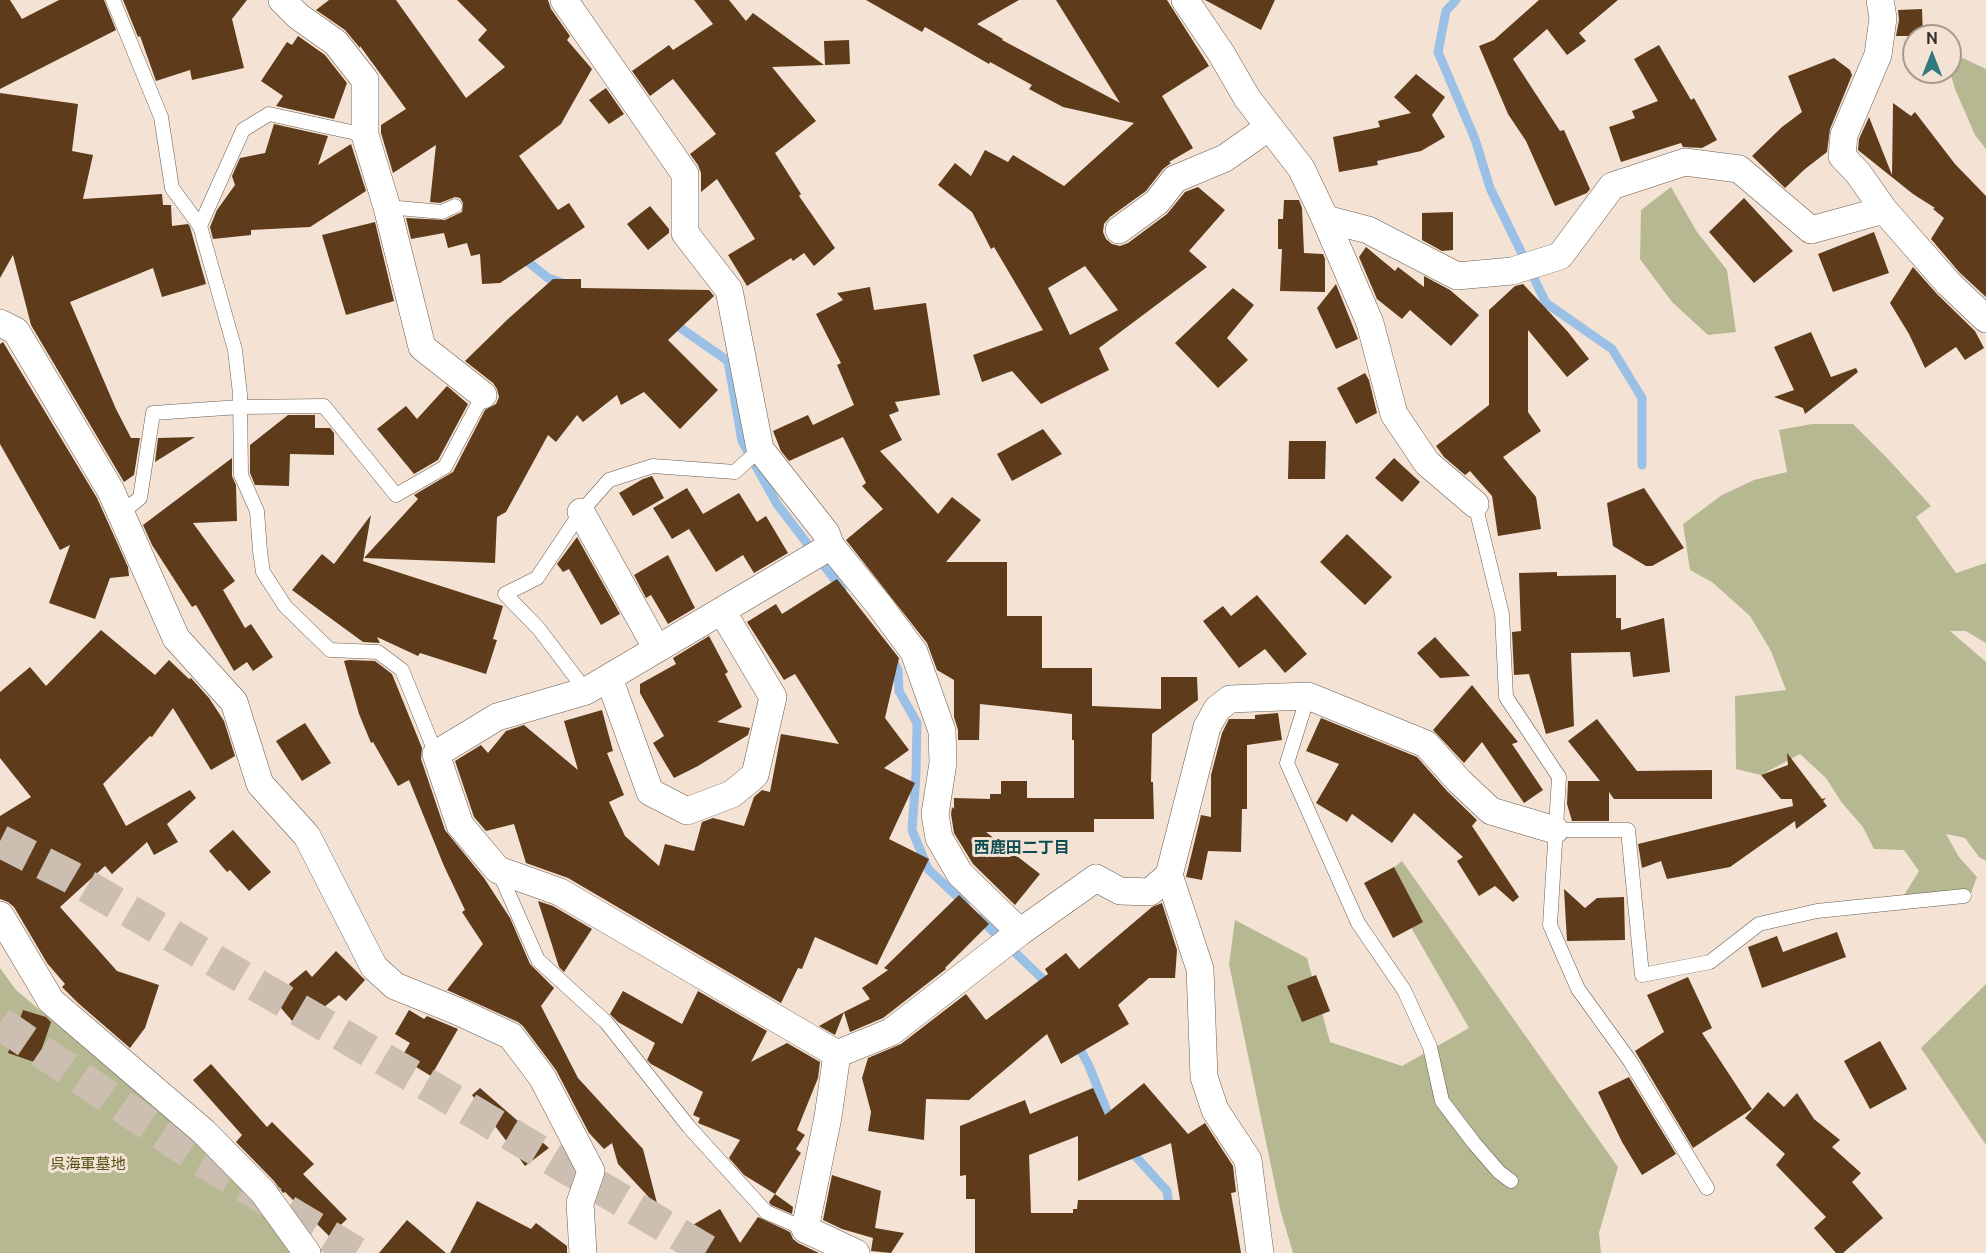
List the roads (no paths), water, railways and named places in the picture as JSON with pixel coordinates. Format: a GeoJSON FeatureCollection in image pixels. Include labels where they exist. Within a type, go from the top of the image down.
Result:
{"type":"FeatureCollection","features":[{"type":"Feature","properties":{"kind":"street"},"geometry":{"type":"LineString","coordinates":[[282,0],[336,43],[364,80],[364,135],[387,207],[422,347],[483,395]]}},
{"type":"Feature","properties":{"kind":"street"},"geometry":{"type":"LineString","coordinates":[[564,0],[685,174],[685,233],[729,290],[760,449],[826,533],[831,546],[914,652],[942,730],[943,763],[935,814],[939,838],[960,874],[1020,932]]}},
{"type":"Feature","properties":{"kind":"street"},"geometry":{"type":"LineString","coordinates":[[1185,0],[1221,53],[1247,98],[1301,168],[1371,323],[1394,414],[1427,463],[1475,504]]}},
{"type":"Feature","properties":{"kind":"street"},"geometry":{"type":"LineString","coordinates":[[1880,0],[1883,18],[1878,55],[1844,135],[1842,156],[1858,173],[1884,210],[1948,283],[1986,319]]}},
{"type":"Feature","properties":{"kind":"street"},"geometry":{"type":"LineString","coordinates":[[1119,230],[1157,202],[1175,179],[1225,158],[1269,127]]}},
{"type":"Feature","properties":{"kind":"street"},"geometry":{"type":"LineString","coordinates":[[1326,219],[1368,230],[1457,276],[1512,271],[1560,256],[1612,186],[1685,162],[1739,169],[1811,230],[1884,210]]}},
{"type":"Feature","properties":{"kind":"street"},"geometry":{"type":"LineString","coordinates":[[0,322],[16,331],[111,491],[176,638],[234,702],[260,784],[307,836],[374,967],[395,986],[512,1036],[542,1077],[591,1171],[580,1203],[583,1253]]}},
{"type":"Feature","properties":{"kind":"street"},"geometry":{"type":"LineString","coordinates":[[581,512],[657,650]]}},
{"type":"Feature","properties":{"kind":"street"},"geometry":{"type":"LineString","coordinates":[[831,546],[597,685],[497,717],[436,754],[460,825],[498,870],[560,892],[837,1054]]}},
{"type":"Feature","properties":{"kind":"street"},"geometry":{"type":"LineString","coordinates":[[597,685],[650,792],[687,811],[732,794],[755,775],[773,697],[722,611]]}},
{"type":"Feature","properties":{"kind":"street"},"geometry":{"type":"LineString","coordinates":[[1260,1253],[1248,1160],[1215,1110],[1204,1077],[1200,969],[1169,875],[1207,727],[1217,709],[1230,699],[1308,696],[1426,744],[1459,781],[1491,811],[1555,830]]}},
{"type":"Feature","properties":{"kind":"street"},"geometry":{"type":"LineString","coordinates":[[837,1054],[891,1032],[1020,932],[1096,878],[1120,891],[1150,892],[1169,875]]}},
{"type":"Feature","properties":{"kind":"street"},"geometry":{"type":"LineString","coordinates":[[0,915],[51,1001],[204,1132],[262,1192],[307,1253]]}},
{"type":"Feature","properties":{"kind":"street"},"geometry":{"type":"LineString","coordinates":[[837,1054],[828,1117],[805,1229],[856,1253]]}},
{"type":"Feature","properties":{"kind":"lane"},"geometry":{"type":"LineString","coordinates":[[113,0],[161,117],[172,188],[200,226],[235,350],[240,407],[241,475],[257,511],[263,572],[285,606],[330,650],[378,652],[402,670],[436,754]]}},
{"type":"Feature","properties":{"kind":"lane"},"geometry":{"type":"LineString","coordinates":[[200,226],[243,130],[269,114],[364,135]]}},
{"type":"Feature","properties":{"kind":"lane"},"geometry":{"type":"LineString","coordinates":[[387,207],[442,212],[455,206]]}},
{"type":"Feature","properties":{"kind":"lane"},"geometry":{"type":"LineString","coordinates":[[121,513],[140,498],[153,413],[240,407],[324,406],[396,495],[445,467],[483,395]]}},
{"type":"Feature","properties":{"kind":"lane"},"geometry":{"type":"LineString","coordinates":[[597,685],[505,594],[537,578],[581,512],[609,480],[653,466],[735,472],[760,449]]}},
{"type":"Feature","properties":{"kind":"lane"},"geometry":{"type":"LineString","coordinates":[[1475,504],[1502,614],[1506,697],[1559,777],[1550,925],[1578,989],[1630,1061],[1707,1188]]}},
{"type":"Feature","properties":{"kind":"lane"},"geometry":{"type":"LineString","coordinates":[[1308,696],[1287,763],[1358,923],[1404,990],[1430,1047],[1442,1101],[1480,1150],[1499,1172],[1511,1181]]}},
{"type":"Feature","properties":{"kind":"lane"},"geometry":{"type":"LineString","coordinates":[[1555,830],[1628,830],[1642,975],[1710,962],[1759,924],[1817,911],[1964,896]]}},
{"type":"Feature","properties":{"kind":"lane"},"geometry":{"type":"LineString","coordinates":[[498,870],[538,960],[606,1022],[689,1127],[766,1212],[805,1229]]}},
{"type":"Feature","properties":{"kind":"waterway"},"geometry":{"type":"LineString","coordinates":[[1456,0],[1446,11],[1438,52],[1475,139],[1490,188],[1546,303],[1612,349],[1642,398],[1642,465]]}},
{"type":"Feature","properties":{"kind":"waterway"},"geometry":{"type":"LineString","coordinates":[[522,257],[548,278],[563,283]]}},
{"type":"Feature","properties":{"kind":"waterway"},"geometry":{"type":"LineString","coordinates":[[672,322],[728,361],[742,441],[777,504],[842,589]]}},
{"type":"Feature","properties":{"kind":"waterway"},"geometry":{"type":"LineString","coordinates":[[892,658],[898,670],[899,691],[917,723],[912,830],[928,869],[965,904]]}},
{"type":"Feature","properties":{"kind":"waterway"},"geometry":{"type":"LineString","coordinates":[[979,918],[1049,985]]}},
{"type":"Feature","properties":{"kind":"waterway"},"geometry":{"type":"LineString","coordinates":[[1076,1041],[1089,1066],[1112,1124]]}},
{"type":"Feature","properties":{"kind":"waterway"},"geometry":{"type":"LineString","coordinates":[[1128,1148],[1167,1191],[1170,1212]]}},
{"type":"Feature","properties":{"kind":"tunnel"},"geometry":{"type":"LineString","coordinates":[[0,841],[71,877],[710,1253]]}},
{"type":"Feature","properties":{"kind":"tunnel"},"geometry":{"type":"LineString","coordinates":[[0,1023],[192,1154],[356,1253]]}},
{"type":"Feature","properties":{"kind":"district","name":"西鹿田二丁目"},"geometry":{"type":"Point","coordinates":[1022,848]}},
{"type":"Feature","properties":{"kind":"park label","name":"呉海軍墓地"},"geometry":{"type":"Point","coordinates":[88,1164]}}]}
